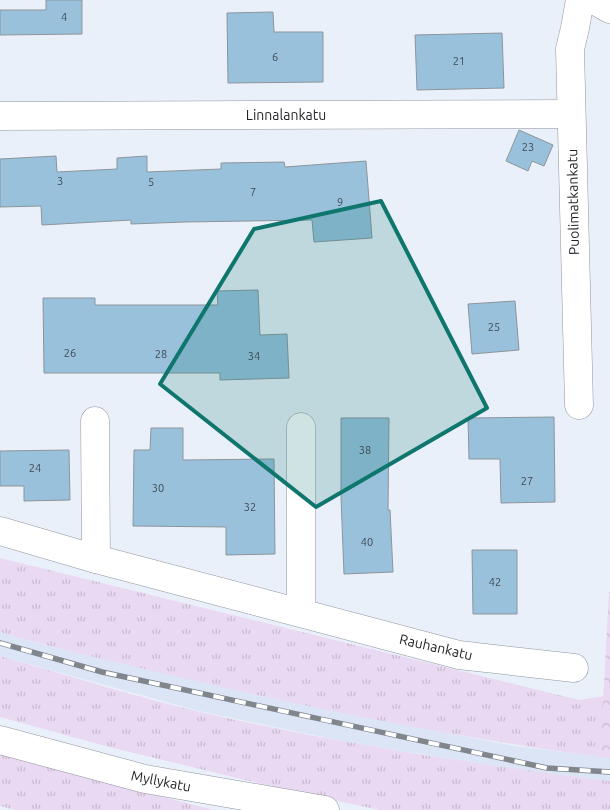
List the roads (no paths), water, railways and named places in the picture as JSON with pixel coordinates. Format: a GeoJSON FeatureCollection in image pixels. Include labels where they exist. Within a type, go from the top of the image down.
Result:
{"type":"FeatureCollection","features":[{"type":"Feature","properties":{"kind":"street","name":"Puolimatkankatu"},"geometry":{"type":"LineString","coordinates":[[579,405],[570,49],[576,28],[580,0]]}},
{"type":"Feature","properties":{"kind":"street"},"geometry":{"type":"LineString","coordinates":[[594,0],[610,9]]}},
{"type":"Feature","properties":{"kind":"street","name":"Linnalankatu"},"geometry":{"type":"LineString","coordinates":[[0,116],[571,114]]}},
{"type":"Feature","properties":{"kind":"street"},"geometry":{"type":"LineString","coordinates":[[95,421],[96,559]]}},
{"type":"Feature","properties":{"kind":"street"},"geometry":{"type":"LineString","coordinates":[[300,612],[301,427]]}},
{"type":"Feature","properties":{"kind":"street","name":"Rauhankatu"},"geometry":{"type":"LineString","coordinates":[[0,531],[96,559],[459,655],[574,668]]}},
{"type":"Feature","properties":{"kind":"street","name":"Myllykatu"},"geometry":{"type":"LineString","coordinates":[[0,740],[145,779],[325,810]]}},
{"type":"Feature","properties":{"kind":"railway"},"geometry":{"type":"LineString","coordinates":[[0,643],[102,672],[547,768],[610,772]]}}]}
